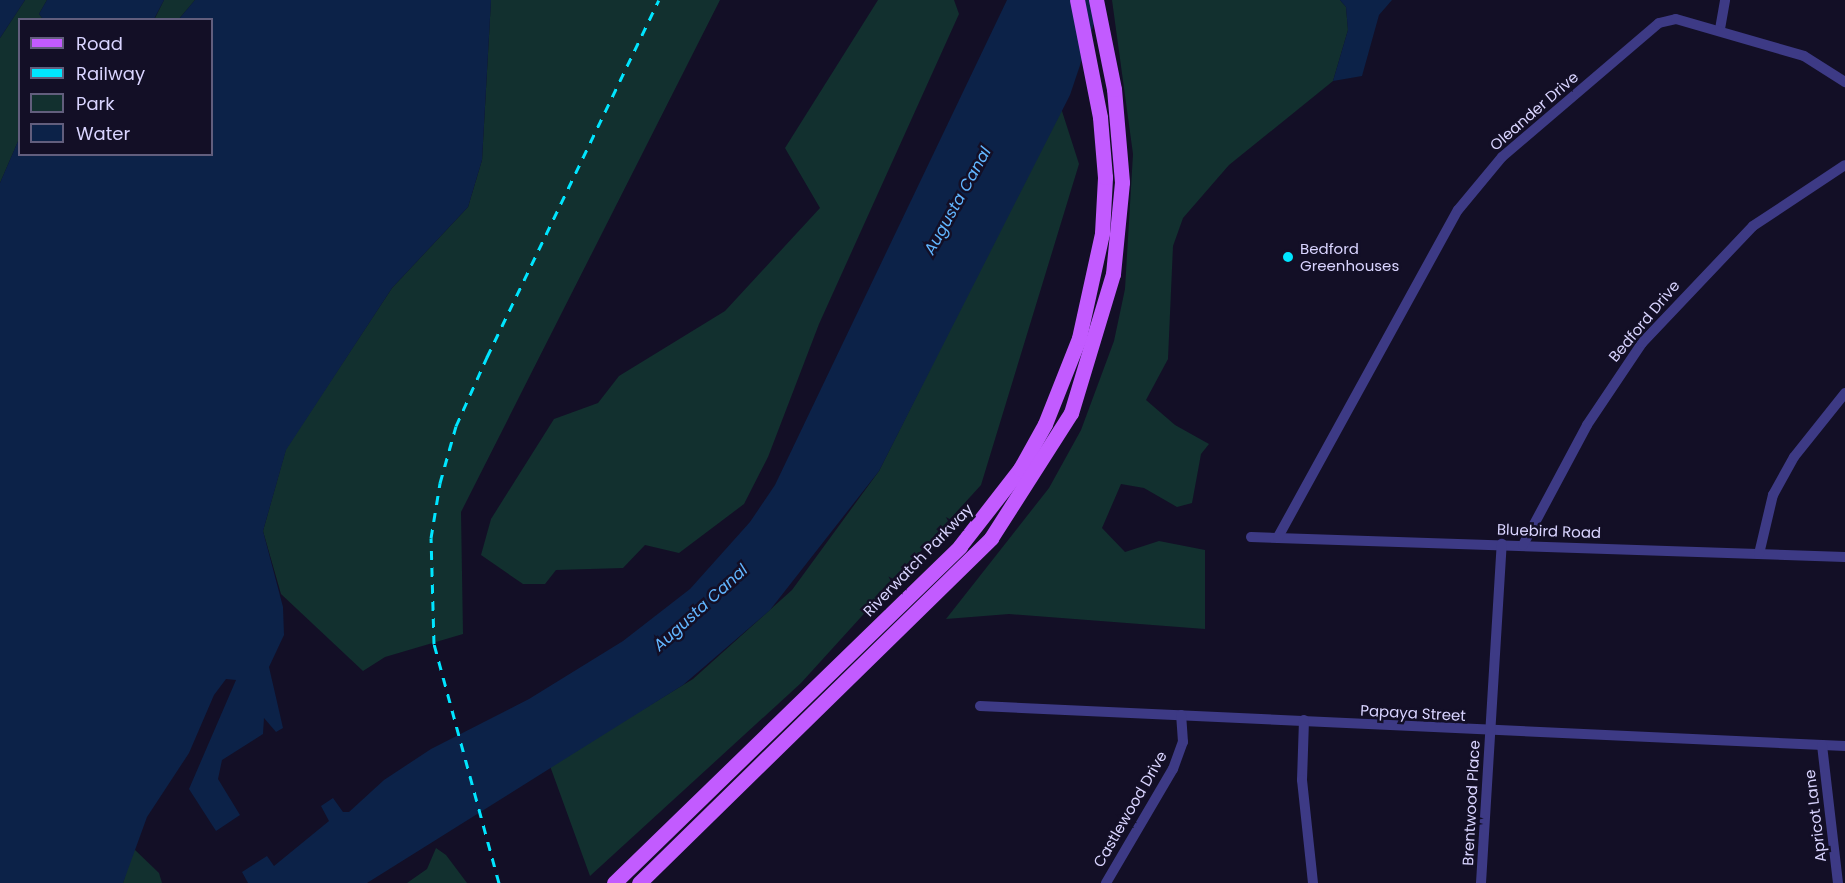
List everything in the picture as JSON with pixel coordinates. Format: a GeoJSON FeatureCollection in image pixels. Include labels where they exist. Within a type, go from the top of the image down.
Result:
{"type":"FeatureCollection","features":[{"type":"Feature","properties":{"kind":"main road","name":"Riverwatch Parkway"},"geometry":{"type":"LineString","coordinates":[[620,878],[930,578],[1020,469],[1063,386],[1092,289],[1105,177],[1100,117],[1077,0]]}},
{"type":"Feature","properties":{"kind":"main road"},"geometry":{"type":"LineString","coordinates":[[639,883],[959,573],[992,538],[1050,452],[1087,372],[1113,274],[1122,182],[1114,89],[1096,0]]}},
{"type":"Feature","properties":{"kind":"street"},"geometry":{"type":"LineString","coordinates":[[1720,29],[1725,0]]}},
{"type":"Feature","properties":{"kind":"street","name":"Oleander Drive"},"geometry":{"type":"LineString","coordinates":[[1278,537],[1458,210],[1502,157],[1659,23],[1676,19],[1720,29],[1804,56],[1845,82]]}},
{"type":"Feature","properties":{"kind":"street","name":"Bedford Drive"},"geometry":{"type":"LineString","coordinates":[[1523,545],[1587,425],[1642,343],[1753,226],[1845,165]]}},
{"type":"Feature","properties":{"kind":"street"},"geometry":{"type":"LineString","coordinates":[[1759,554],[1773,495],[1794,457],[1845,393]]}},
{"type":"Feature","properties":{"kind":"street","name":"Bluebird Road"},"geometry":{"type":"LineString","coordinates":[[1251,537],[1845,557]]}},
{"type":"Feature","properties":{"kind":"street","name":"Brentwood Place"},"geometry":{"type":"LineString","coordinates":[[1481,883],[1502,544]]}},
{"type":"Feature","properties":{"kind":"street","name":"Papaya Street"},"geometry":{"type":"LineString","coordinates":[[980,706],[1304,720],[1490,732],[1845,746]]}},
{"type":"Feature","properties":{"kind":"street","name":"Castlewood Drive"},"geometry":{"type":"LineString","coordinates":[[1106,883],[1173,770],[1183,742],[1181,715]]}},
{"type":"Feature","properties":{"kind":"street"},"geometry":{"type":"LineString","coordinates":[[1304,720],[1302,780],[1313,883]]}},
{"type":"Feature","properties":{"kind":"street","name":"Apricot Lane"},"geometry":{"type":"LineString","coordinates":[[1822,745],[1839,883]]}},
{"type":"Feature","properties":{"kind":"green space"},"geometry":{"type":"Polygon","coordinates":[[[25,0],[47,0],[39,14],[42,18],[18,18],[18,141],[0,183],[0,38],[25,0]]]}},
{"type":"Feature","properties":{"kind":"green space"},"geometry":{"type":"Polygon","coordinates":[[[164,0],[195,0],[180,18],[155,18],[164,0]]]}},
{"type":"Feature","properties":{"kind":"green space"},"geometry":{"type":"Polygon","coordinates":[[[491,0],[720,0],[461,512],[463,634],[385,657],[363,671],[281,594],[263,531],[286,449],[392,288],[468,207],[482,160],[491,0]]]}},
{"type":"Feature","properties":{"kind":"green space"},"geometry":{"type":"Polygon","coordinates":[[[878,0],[954,0],[959,14],[819,324],[768,457],[744,504],[679,553],[645,545],[623,568],[556,570],[545,584],[523,584],[481,555],[491,519],[554,419],[598,403],[619,376],[725,311],[820,208],[785,148],[878,0]]]}},
{"type":"Feature","properties":{"kind":"green space"},"geometry":{"type":"Polygon","coordinates":[[[1112,0],[1340,0],[1346,7],[1348,30],[1333,81],[1229,165],[1183,218],[1173,246],[1168,359],[1146,400],[1175,425],[1209,444],[1201,454],[1192,503],[1177,507],[1144,488],[1121,484],[1102,528],[1125,552],[1159,541],[1205,550],[1205,629],[1009,614],[946,619],[1049,488],[1081,430],[1114,341],[1125,289],[1133,154],[1112,0]]]}},
{"type":"Feature","properties":{"kind":"green space"},"geometry":{"type":"Polygon","coordinates":[[[1061,108],[1079,164],[981,485],[801,683],[590,876],[550,766],[693,679],[792,590],[879,471],[1061,108]]]}},
{"type":"Feature","properties":{"kind":"green space"},"geometry":{"type":"Polygon","coordinates":[[[133,848],[159,873],[162,883],[123,883],[133,848]]]}},
{"type":"Feature","properties":{"kind":"green space"},"geometry":{"type":"Polygon","coordinates":[[[436,848],[446,855],[467,883],[407,883],[427,869],[436,848]]]}},
{"type":"Feature","properties":{"kind":"water"},"geometry":{"type":"Polygon","coordinates":[[[0,0],[25,0],[0,38],[0,0]]]}},
{"type":"Feature","properties":{"kind":"water"},"geometry":{"type":"Polygon","coordinates":[[[47,0],[164,0],[155,18],[42,18],[39,14],[47,0]]]}},
{"type":"Feature","properties":{"kind":"water"},"geometry":{"type":"Polygon","coordinates":[[[195,0],[491,0],[482,160],[468,207],[392,288],[286,450],[263,531],[283,607],[284,635],[269,667],[283,728],[276,732],[264,718],[263,734],[222,760],[218,779],[240,815],[216,831],[189,789],[236,680],[226,679],[214,695],[189,753],[147,817],[123,883],[0,883],[0,183],[18,141],[18,156],[213,156],[213,18],[180,18],[195,0]]]}},
{"type":"Feature","properties":{"kind":"water","name":"Augusta Canal"},"geometry":{"type":"Polygon","coordinates":[[[1007,0],[1102,0],[1070,95],[879,471],[770,610],[683,685],[367,883],[248,883],[242,872],[267,856],[274,866],[329,821],[321,806],[333,798],[343,812],[349,812],[384,780],[431,749],[529,699],[623,641],[690,589],[750,522],[775,485],[1007,0]]]}},
{"type":"Feature","properties":{"kind":"water"},"geometry":{"type":"Polygon","coordinates":[[[1340,0],[1392,0],[1379,15],[1362,76],[1333,81],[1348,30],[1346,7],[1340,0]]]}},
{"type":"Feature","properties":{"kind":"railway"},"geometry":{"type":"LineString","coordinates":[[499,883],[434,644],[431,538],[440,483],[456,426],[487,357],[659,0]]}},
{"type":"Feature","properties":{"kind":"place","name":"Bedford Greenhouses"},"geometry":{"type":"Point","coordinates":[1288,257]}}]}
